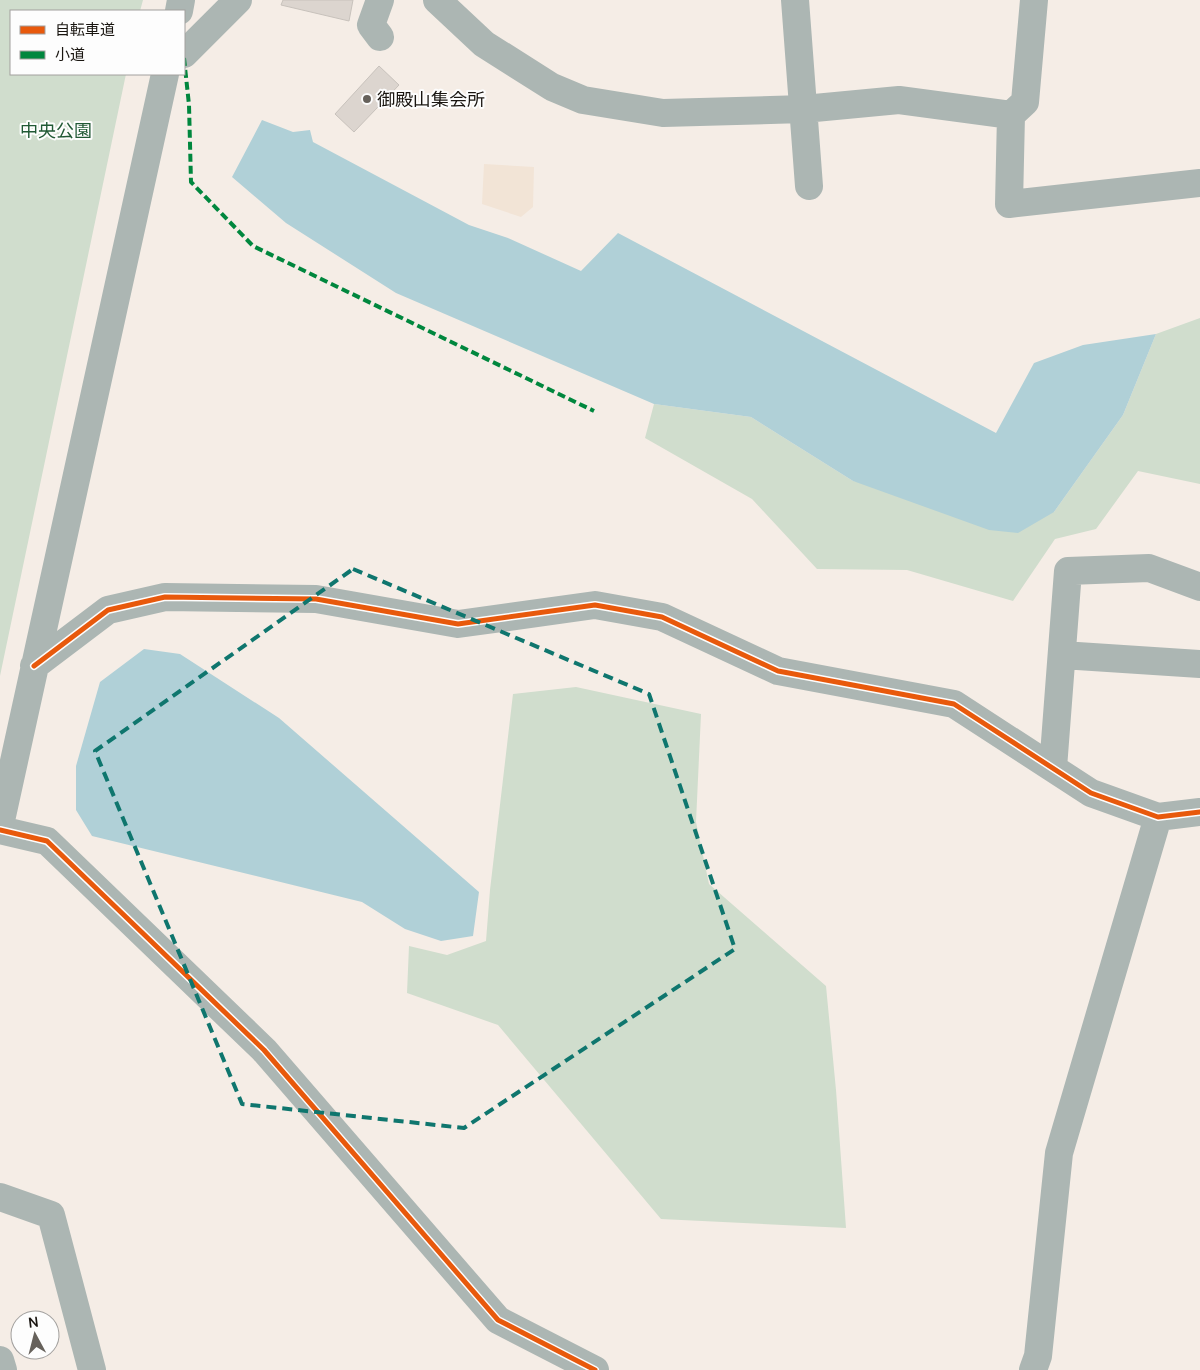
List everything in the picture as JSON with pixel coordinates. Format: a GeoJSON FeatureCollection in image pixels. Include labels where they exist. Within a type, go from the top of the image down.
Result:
{"type":"FeatureCollection","features":[{"type":"Feature","properties":{"kind":"street"},"geometry":{"type":"LineString","coordinates":[[185,53],[238,0]]}},
{"type":"Feature","properties":{"kind":"street"},"geometry":{"type":"LineString","coordinates":[[380,0],[371,25],[380,37]]}},
{"type":"Feature","properties":{"kind":"street"},"geometry":{"type":"LineString","coordinates":[[437,0],[484,44],[552,88],[583,100],[663,113],[804,108],[899,100],[1011,115]]}},
{"type":"Feature","properties":{"kind":"street"},"geometry":{"type":"LineString","coordinates":[[795,0],[809,186]]}},
{"type":"Feature","properties":{"kind":"street"},"geometry":{"type":"LineString","coordinates":[[1034,0],[1025,102],[1011,115],[1009,204],[1200,183]]}},
{"type":"Feature","properties":{"kind":"street"},"geometry":{"type":"LineString","coordinates":[[0,825],[165,75]]}},
{"type":"Feature","properties":{"kind":"street"},"geometry":{"type":"LineString","coordinates":[[1054,768],[1068,571],[1149,568],[1200,587]]}},
{"type":"Feature","properties":{"kind":"street"},"geometry":{"type":"LineString","coordinates":[[34,666],[108,610],[165,597],[316,599],[458,624],[595,605],[662,617],[778,671],[954,704],[1090,793],[1158,817],[1200,812]]}},
{"type":"Feature","properties":{"kind":"street"},"geometry":{"type":"LineString","coordinates":[[1062,655],[1200,664]]}},
{"type":"Feature","properties":{"kind":"street"},"geometry":{"type":"LineString","coordinates":[[1033,1370],[1038,1356],[1059,1153],[1158,817]]}},
{"type":"Feature","properties":{"kind":"street"},"geometry":{"type":"LineString","coordinates":[[0,830],[46,841],[264,1050],[498,1320],[595,1370]]}},
{"type":"Feature","properties":{"kind":"street"},"geometry":{"type":"LineString","coordinates":[[0,1197],[51,1214],[92,1370]]}},
{"type":"Feature","properties":{"kind":"street"},"geometry":{"type":"LineString","coordinates":[[0,1360],[3,1370]]}},
{"type":"Feature","properties":{"kind":"highlighted area"},"geometry":{"type":"Polygon","coordinates":[[[353,569],[649,694],[735,949],[464,1128],[242,1104],[95,751],[353,569]]]}},
{"type":"Feature","properties":{"kind":"shaded area"},"geometry":{"type":"Polygon","coordinates":[[[484,164],[534,167],[533,207],[521,217],[482,204],[484,164]]]}},
{"type":"Feature","properties":{"kind":"green space","name":"中央公園"},"geometry":{"type":"Polygon","coordinates":[[[0,0],[143,0],[140,10],[10,10],[10,75],[126,75],[0,676],[0,0]]]}},
{"type":"Feature","properties":{"kind":"green space"},"geometry":{"type":"Polygon","coordinates":[[[1200,318],[1200,484],[1138,471],[1096,529],[1055,539],[1013,601],[907,570],[817,569],[752,499],[645,438],[654,404],[751,417],[853,481],[1054,512],[1123,415],[1156,334],[1200,318]]]}},
{"type":"Feature","properties":{"kind":"green space"},"geometry":{"type":"Polygon","coordinates":[[[576,687],[701,714],[696,822],[709,884],[826,986],[846,1228],[661,1219],[498,1025],[407,993],[409,946],[447,955],[486,941],[490,890],[513,694],[576,687]]]}},
{"type":"Feature","properties":{"kind":"water"},"geometry":{"type":"Polygon","coordinates":[[[262,120],[293,132],[310,130],[313,142],[469,225],[508,238],[581,271],[618,233],[996,433],[1034,363],[1083,345],[1156,334],[1123,415],[1054,512],[1018,533],[989,530],[853,481],[751,417],[654,404],[396,293],[286,223],[232,177],[262,120]]]}},
{"type":"Feature","properties":{"kind":"water"},"geometry":{"type":"Polygon","coordinates":[[[144,649],[180,654],[279,718],[479,892],[473,936],[441,941],[405,929],[362,902],[92,836],[76,810],[76,766],[100,682],[144,649]]]}},
{"type":"Feature","properties":{"kind":"building"},"geometry":{"type":"Polygon","coordinates":[[[283,0],[353,0],[349,21],[281,5],[283,0]]]}},
{"type":"Feature","properties":{"kind":"building","name":"御殿山集会所"},"geometry":{"type":"Polygon","coordinates":[[[379,66],[399,85],[354,132],[335,114],[379,66]]]}},
{"type":"Feature","properties":{"kind":"marked path"},"geometry":{"type":"LineString","coordinates":[[185,67],[189,105],[191,182],[253,246],[594,411]]}},
{"type":"Feature","properties":{"kind":"cycle path"},"geometry":{"type":"LineString","coordinates":[[34,666],[108,610],[165,597],[316,599],[458,624],[595,605],[662,617],[778,671],[954,704],[1091,793],[1158,817],[1200,812]]}},
{"type":"Feature","properties":{"kind":"cycle path"},"geometry":{"type":"LineString","coordinates":[[0,830],[47,841],[264,1050],[498,1320],[595,1370]]}},
{"type":"Feature","properties":{"kind":"place","name":"御殿山集会所"},"geometry":{"type":"Point","coordinates":[367,99]}}]}
